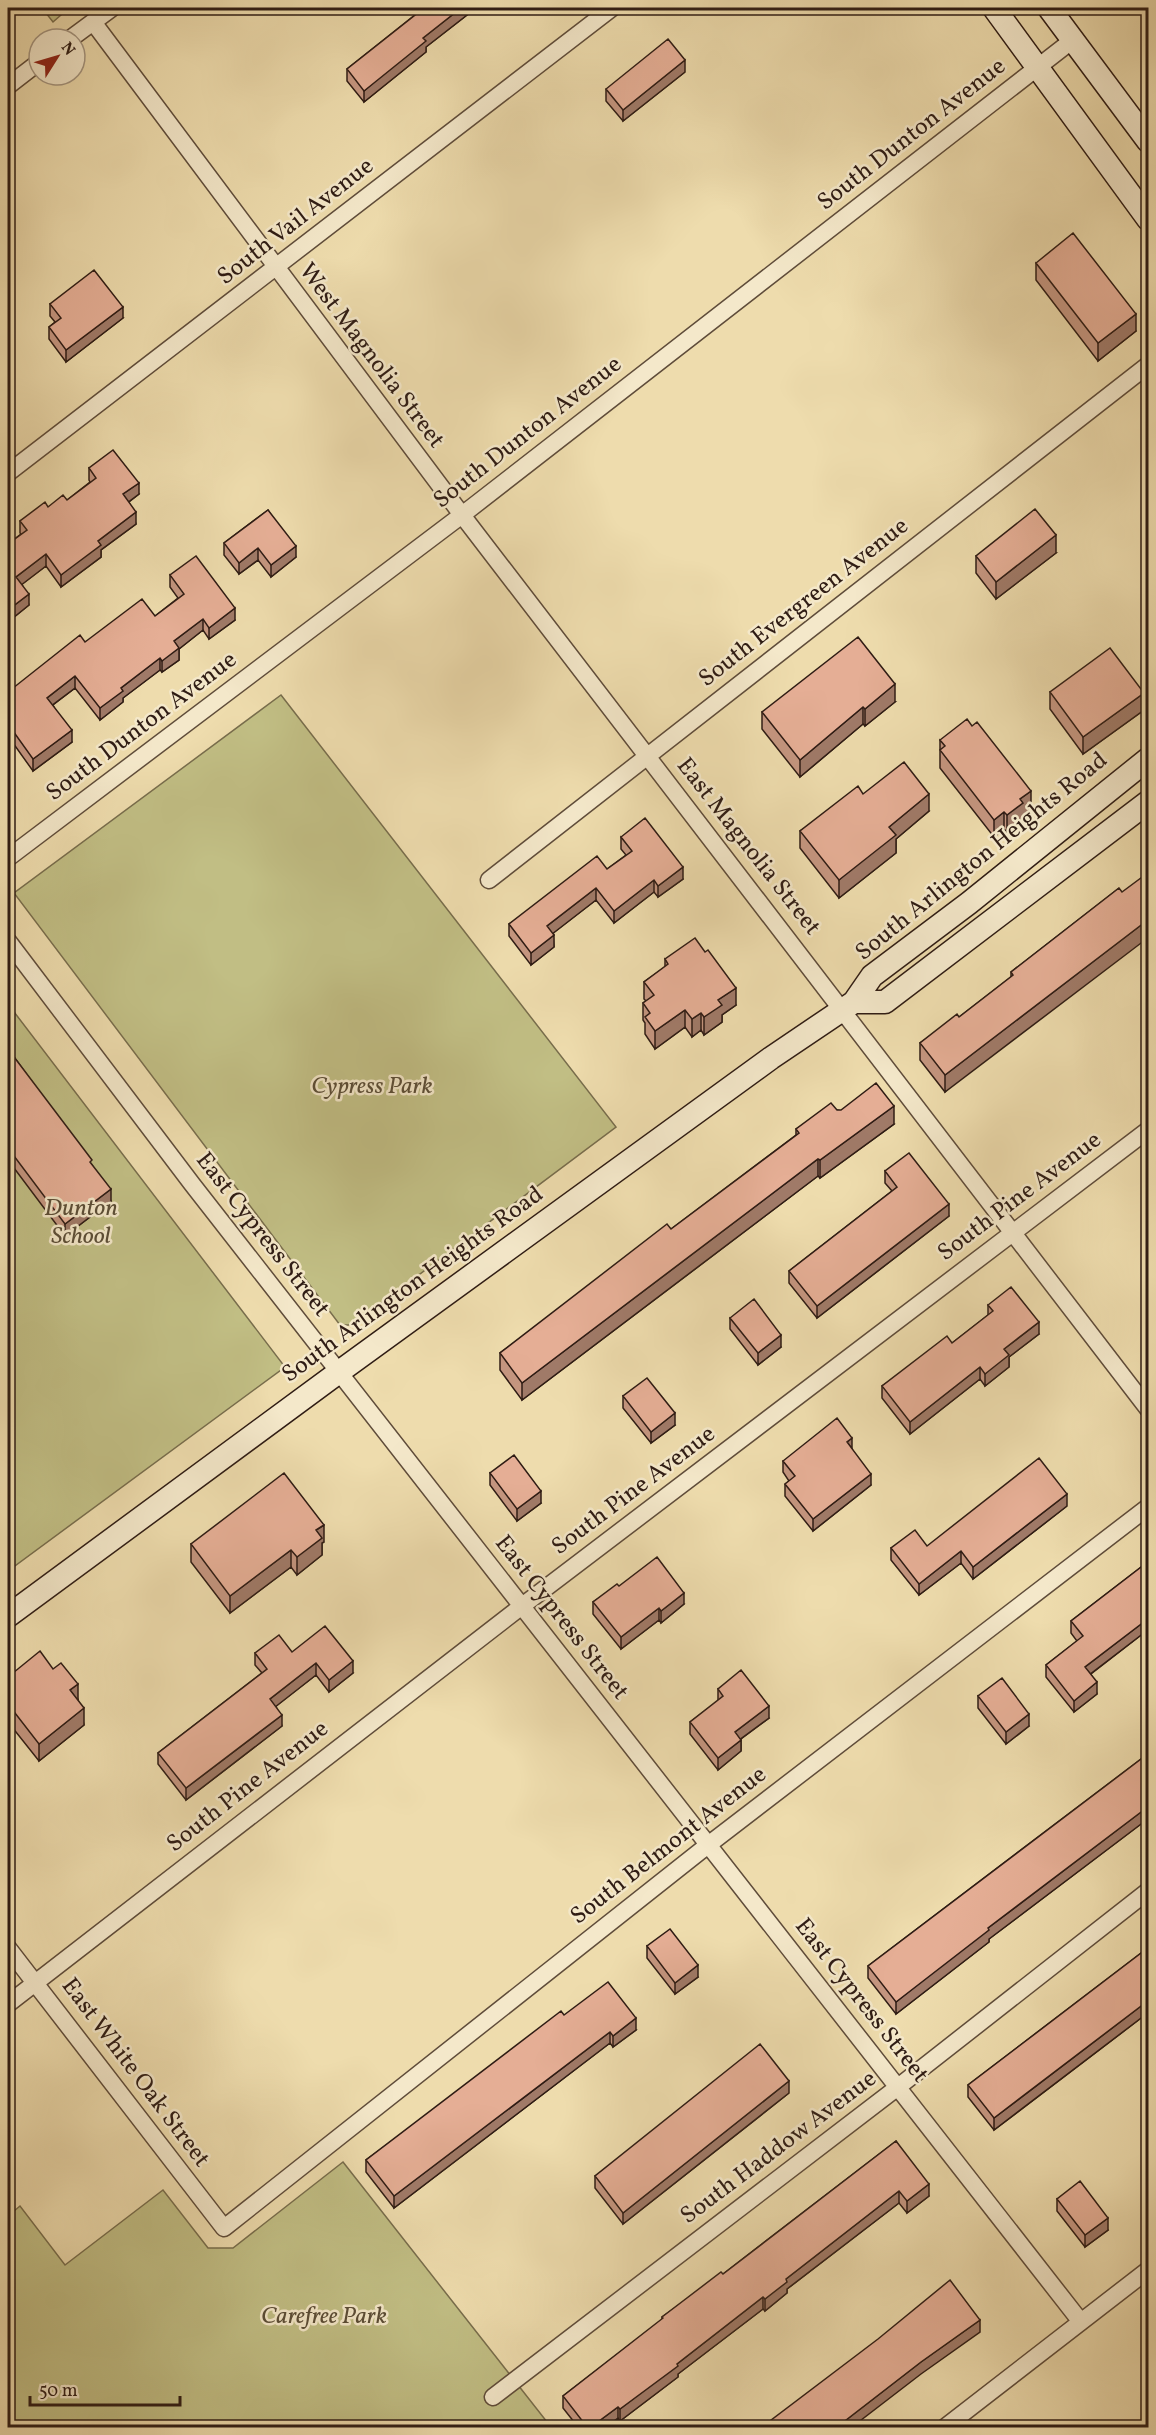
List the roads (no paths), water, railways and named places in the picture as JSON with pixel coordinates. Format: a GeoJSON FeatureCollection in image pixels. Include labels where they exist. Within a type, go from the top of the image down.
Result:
{"type":"FeatureCollection","features":[{"type":"Feature","properties":{"kind":"main road"},"geometry":{"type":"LineString","coordinates":[[994,8],[1149,219]]}},
{"type":"Feature","properties":{"kind":"main road"},"geometry":{"type":"LineString","coordinates":[[1049,8],[1149,141]]}},
{"type":"Feature","properties":{"kind":"main road"},"geometry":{"type":"LineString","coordinates":[[1059,8],[1074,39]]}},
{"type":"Feature","properties":{"kind":"main road","name":"South Arlington Heights Road"},"geometry":{"type":"LineString","coordinates":[[8,1616],[771,1058],[848,1006],[872,976],[969,903],[1149,759]]}},
{"type":"Feature","properties":{"kind":"main road","name":"South Arlington Heights Road"},"geometry":{"type":"LineString","coordinates":[[848,1006],[885,1002],[1149,802]]}},
{"type":"Feature","properties":{"kind":"street"},"geometry":{"type":"LineString","coordinates":[[86,27],[112,8]]}},
{"type":"Feature","properties":{"kind":"street","name":"South Vail Avenue"},"geometry":{"type":"LineString","coordinates":[[8,473],[612,8]]}},
{"type":"Feature","properties":{"kind":"street","name":"West Magnolia Street"},"geometry":{"type":"LineString","coordinates":[[93,22],[462,515]]}},
{"type":"Feature","properties":{"kind":"street","name":"South Dunton Avenue"},"geometry":{"type":"LineString","coordinates":[[8,858],[462,515],[1074,39]]}},
{"type":"Feature","properties":{"kind":"street"},"geometry":{"type":"LineString","coordinates":[[8,86],[27,71]]}},
{"type":"Feature","properties":{"kind":"street","name":"South Evergreen Avenue"},"geometry":{"type":"LineString","coordinates":[[489,880],[1149,364]]}},
{"type":"Feature","properties":{"kind":"street","name":"East Magnolia Street"},"geometry":{"type":"LineString","coordinates":[[462,515],[646,756],[848,1006],[1012,1233],[1149,1409]]}},
{"type":"Feature","properties":{"kind":"street","name":"East Cypress Street"},"geometry":{"type":"LineString","coordinates":[[8,941],[192,1184],[1081,2322]]}},
{"type":"Feature","properties":{"kind":"street","name":"South Pine Avenue"},"geometry":{"type":"LineString","coordinates":[[8,2004],[522,1606],[1149,1130]]}},
{"type":"Feature","properties":{"kind":"street","name":"South Belmont Avenue"},"geometry":{"type":"LineString","coordinates":[[224,2228],[708,1845],[1149,1507]]}},
{"type":"Feature","properties":{"kind":"street","name":"South Haddow Avenue"},"geometry":{"type":"LineString","coordinates":[[493,2397],[898,2087],[1149,1891]]}},
{"type":"Feature","properties":{"kind":"street","name":"East White Oak Street"},"geometry":{"type":"LineString","coordinates":[[8,1948],[224,2228]]}},
{"type":"Feature","properties":{"kind":"street"},"geometry":{"type":"LineString","coordinates":[[944,2427],[1149,2270]]}},
{"type":"Feature","properties":{"kind":"park label","name":"Cypress Park"},"geometry":{"type":"Point","coordinates":[372,1087]}},
{"type":"Feature","properties":{"kind":"park label","name":"Dunton School"},"geometry":{"type":"Point","coordinates":[81,1223]}},
{"type":"Feature","properties":{"kind":"park label","name":"Carefree Park"},"geometry":{"type":"Point","coordinates":[324,2317]}}]}
